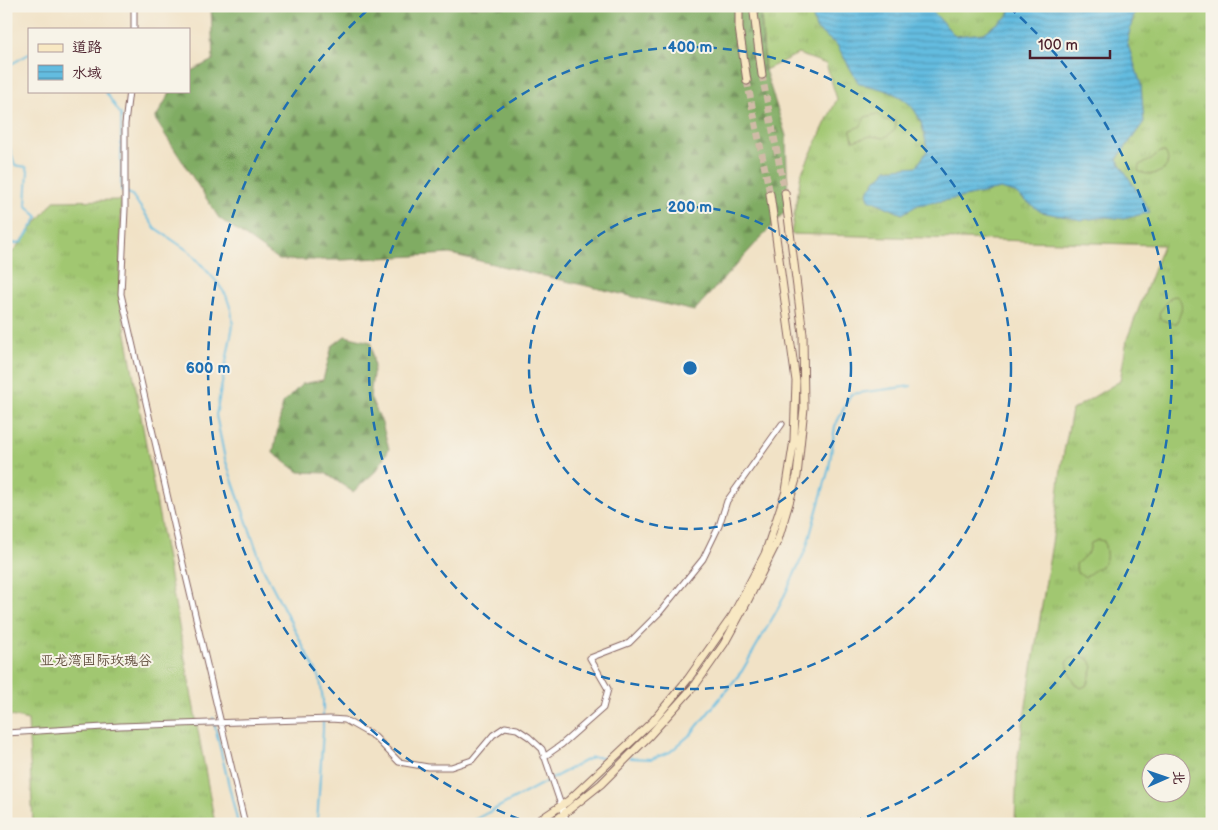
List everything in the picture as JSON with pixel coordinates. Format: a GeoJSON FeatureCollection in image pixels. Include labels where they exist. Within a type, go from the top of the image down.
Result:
{"type":"FeatureCollection","features":[{"type":"Feature","properties":{"kind":"main road"},"geometry":{"type":"LineString","coordinates":[[739,6],[739,28],[747,81]]}},
{"type":"Feature","properties":{"kind":"main road"},"geometry":{"type":"LineString","coordinates":[[755,6],[754,13],[762,75]]}},
{"type":"Feature","properties":{"kind":"main road"},"geometry":{"type":"LineString","coordinates":[[551,824],[601,784],[650,735],[686,695],[724,644],[778,540],[798,476],[804,408],[803,334],[785,192]]}},
{"type":"Feature","properties":{"kind":"main road"},"geometry":{"type":"LineString","coordinates":[[534,824],[568,801],[653,721],[698,665],[732,615],[765,554],[786,491],[794,440],[796,380],[770,194]]}},
{"type":"Feature","properties":{"kind":"main road"},"geometry":{"type":"LineString","coordinates":[[698,665],[695,671],[697,675],[700,675],[706,669]]}},
{"type":"Feature","properties":{"kind":"main road"},"geometry":{"type":"LineString","coordinates":[[680,689],[686,686],[689,687],[686,695]]}},
{"type":"Feature","properties":{"kind":"street"},"geometry":{"type":"LineString","coordinates":[[134,6],[134,28]]}},
{"type":"Feature","properties":{"kind":"street"},"geometry":{"type":"LineString","coordinates":[[129,92],[125,124],[125,210],[122,294],[245,824]]}},
{"type":"Feature","properties":{"kind":"street"},"geometry":{"type":"LineString","coordinates":[[544,757],[561,746],[603,708],[608,689],[590,658],[628,644],[660,612],[703,559],[719,526],[727,501],[782,424]]}},
{"type":"Feature","properties":{"kind":"street"},"geometry":{"type":"LineString","coordinates":[[6,733],[120,726],[221,724],[318,719],[345,720],[375,737],[399,762],[452,767],[472,760],[494,735],[505,727],[517,729],[542,749],[567,824]]}},
{"type":"Feature","properties":{"kind":"green space"},"geometry":{"type":"Polygon","coordinates":[[[211,6],[764,6],[761,16],[765,70],[786,136],[788,208],[694,311],[450,254],[343,260],[279,260],[219,218],[155,119],[170,92],[190,92],[190,72],[213,60],[211,6]]]}},
{"type":"Feature","properties":{"kind":"green space"},"geometry":{"type":"Polygon","coordinates":[[[764,6],[1212,6],[1212,74],[1208,84],[1212,106],[1212,824],[1015,824],[1017,762],[1055,524],[1061,467],[1072,410],[1120,381],[1127,339],[1163,245],[791,234],[801,174],[837,99],[826,64],[798,54],[765,70],[761,16],[764,6]]]}},
{"type":"Feature","properties":{"kind":"green space"},"geometry":{"type":"Polygon","coordinates":[[[878,114],[884,120],[896,122],[895,130],[884,138],[871,136],[853,141],[851,130],[861,126],[865,117],[878,114]]]}},
{"type":"Feature","properties":{"kind":"green space"},"geometry":{"type":"Polygon","coordinates":[[[1160,152],[1165,152],[1168,158],[1168,163],[1162,171],[1151,174],[1138,171],[1139,165],[1151,160],[1160,152]]]}},
{"type":"Feature","properties":{"kind":"green space","name":"亚龙湾国际玫瑰谷"},"geometry":{"type":"Polygon","coordinates":[[[121,200],[120,301],[215,824],[33,824],[28,720],[6,715],[6,260],[54,201],[121,200]]]}},
{"type":"Feature","properties":{"kind":"green space"},"geometry":{"type":"Polygon","coordinates":[[[1176,296],[1182,305],[1177,323],[1160,319],[1159,313],[1171,297],[1176,296]]]}},
{"type":"Feature","properties":{"kind":"green space"},"geometry":{"type":"Polygon","coordinates":[[[345,336],[371,342],[374,367],[370,397],[381,420],[389,449],[377,470],[353,492],[325,473],[299,472],[273,453],[283,403],[302,384],[323,380],[332,346],[345,336]]]}},
{"type":"Feature","properties":{"kind":"green space"},"geometry":{"type":"Polygon","coordinates":[[[1098,540],[1104,541],[1106,560],[1101,566],[1085,577],[1077,573],[1076,564],[1089,552],[1091,543],[1098,540]]]}},
{"type":"Feature","properties":{"kind":"green space"},"geometry":{"type":"Polygon","coordinates":[[[1081,656],[1090,660],[1093,667],[1087,685],[1081,688],[1071,676],[1067,661],[1081,656]]]}},
{"type":"Feature","properties":{"kind":"water"},"geometry":{"type":"Polygon","coordinates":[[[810,6],[928,6],[955,36],[984,33],[1008,16],[1012,6],[1136,6],[1127,42],[1141,84],[1144,122],[1117,159],[1150,212],[1124,219],[1106,217],[1082,220],[1041,212],[1015,193],[1000,189],[918,205],[902,214],[869,199],[867,193],[876,179],[884,174],[886,169],[917,166],[927,151],[921,122],[915,111],[899,96],[875,87],[859,84],[837,45],[816,29],[810,6]]]}},
{"type":"Feature","properties":{"kind":"waterway"},"geometry":{"type":"LineString","coordinates":[[38,28],[42,28]]}},
{"type":"Feature","properties":{"kind":"waterway"},"geometry":{"type":"LineString","coordinates":[[6,67],[28,55]]}},
{"type":"Feature","properties":{"kind":"waterway"},"geometry":{"type":"LineString","coordinates":[[106,92],[121,115],[121,190],[132,195],[155,228],[190,252],[226,295],[231,310],[233,325],[216,415],[225,459],[263,568],[320,679],[323,701],[323,730],[317,824]]}},
{"type":"Feature","properties":{"kind":"waterway"},"geometry":{"type":"LineString","coordinates":[[6,136],[15,165],[26,167],[28,171],[26,205],[38,217],[22,242],[6,245]]}},
{"type":"Feature","properties":{"kind":"waterway"},"geometry":{"type":"LineString","coordinates":[[630,758],[651,759],[670,752],[691,734],[742,671],[780,605],[806,549],[829,468],[835,426],[851,394],[911,386]]}},
{"type":"Feature","properties":{"kind":"waterway"},"geometry":{"type":"LineString","coordinates":[[213,718],[238,824]]}},
{"type":"Feature","properties":{"kind":"waterway"},"geometry":{"type":"LineString","coordinates":[[467,824],[592,757],[610,757]]}},
{"type":"Feature","properties":{"kind":"tunnel"},"geometry":{"type":"LineString","coordinates":[[762,75],[785,193]]}},
{"type":"Feature","properties":{"kind":"tunnel"},"geometry":{"type":"LineString","coordinates":[[747,81],[770,194]]}}]}
